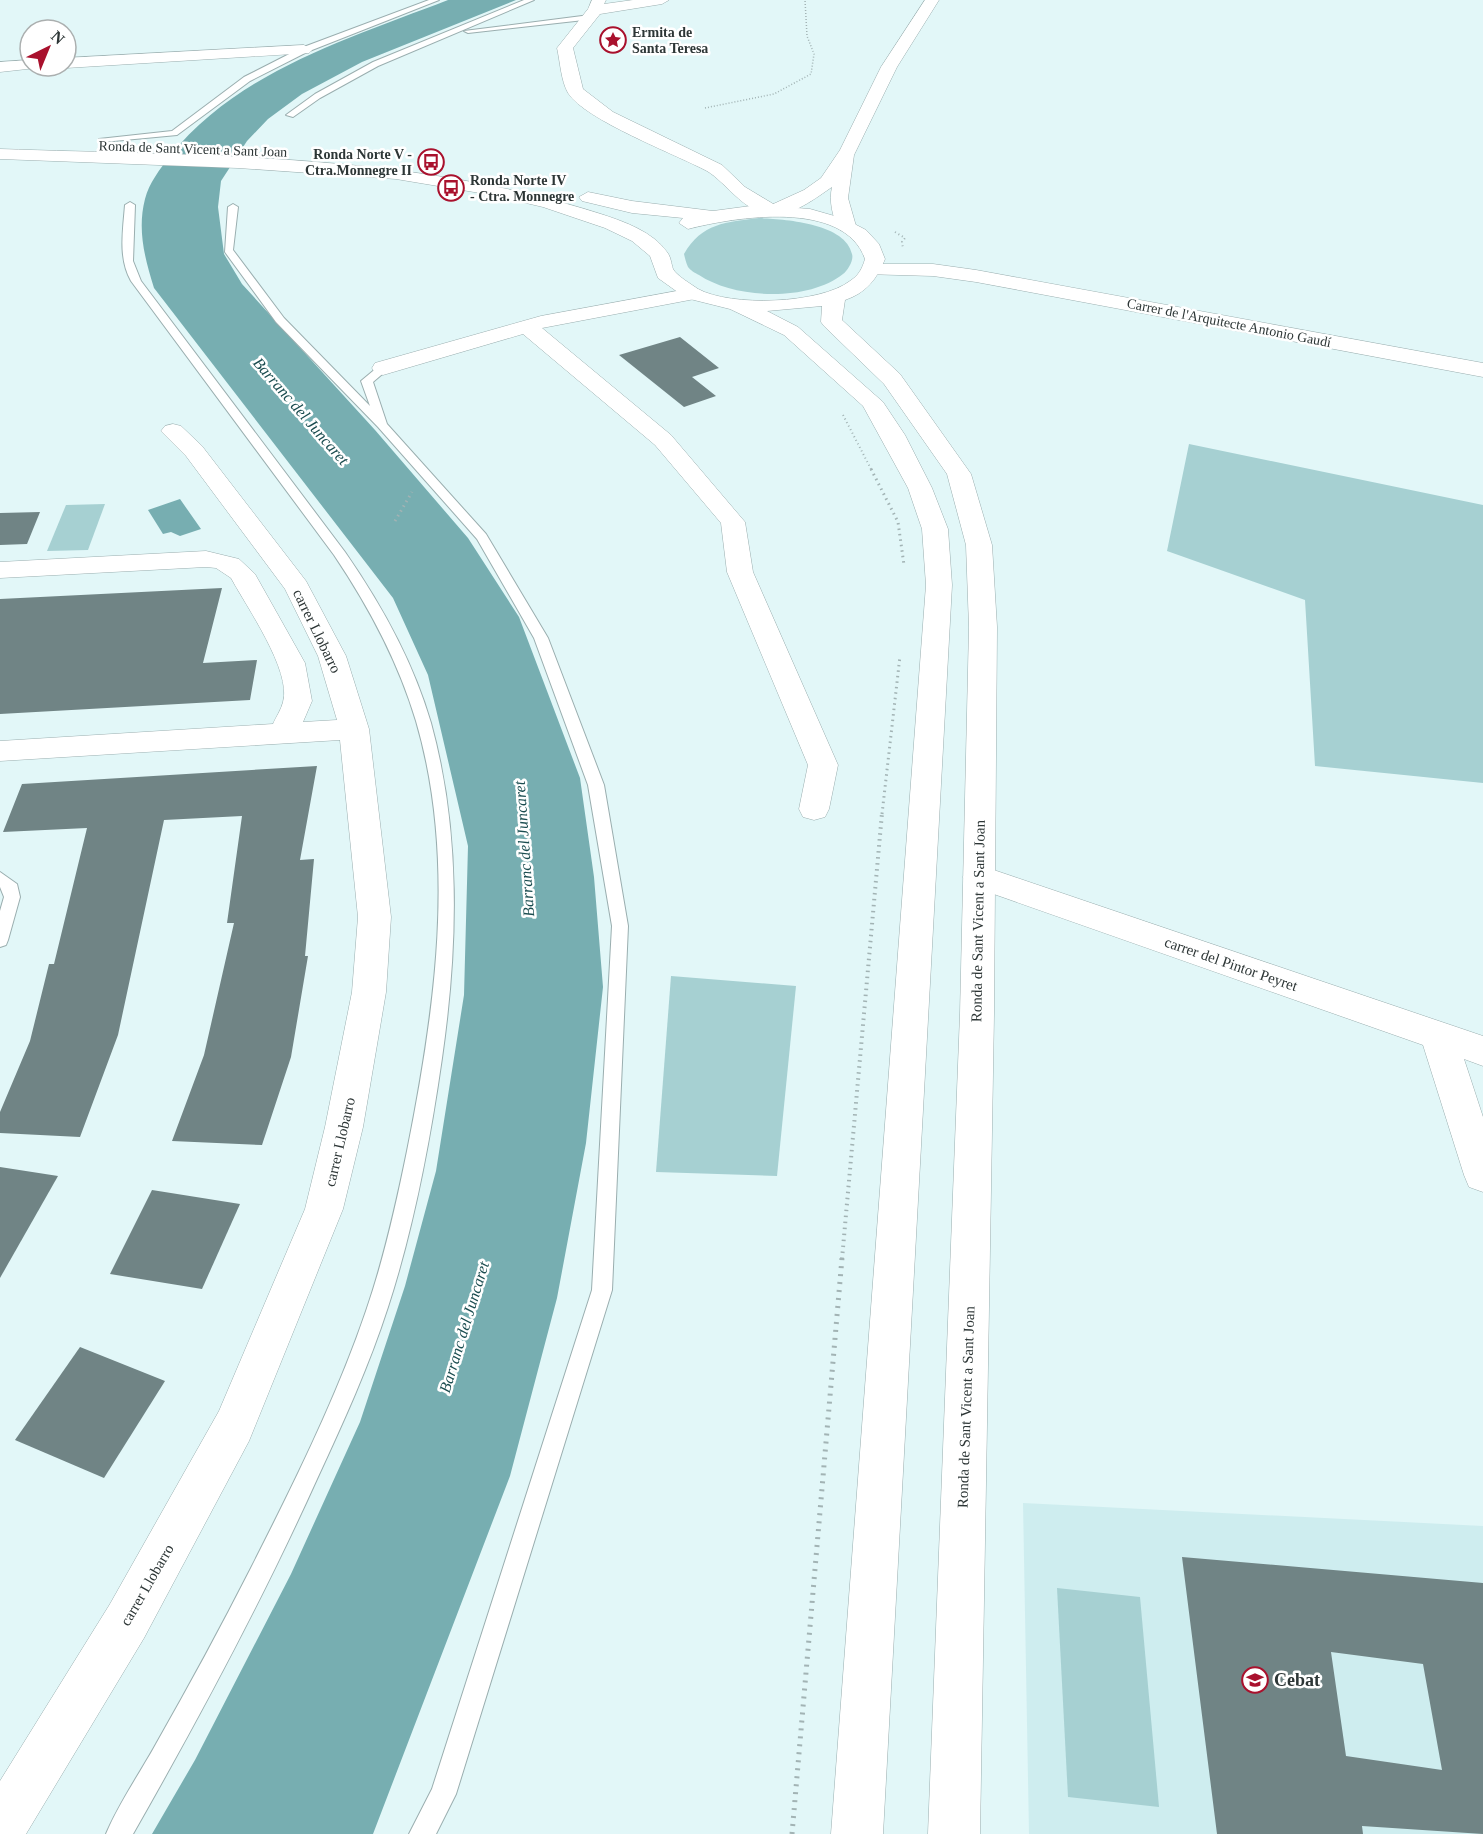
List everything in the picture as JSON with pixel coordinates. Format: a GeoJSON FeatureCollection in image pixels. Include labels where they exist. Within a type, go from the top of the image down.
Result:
{"type":"FeatureCollection","features":[{"type":"Feature","properties":{"kind":"street"},"geometry":{"type":"LineString","coordinates":[[662,0],[594,9],[565,48],[574,91],[607,116],[716,169],[739,191],[773,209],[810,195],[827,182],[849,150],[889,67],[932,0]]}},
{"type":"Feature","properties":{"kind":"street"},"geometry":{"type":"LineString","coordinates":[[78,62],[304,50]]}},
{"type":"Feature","properties":{"kind":"street"},"geometry":{"type":"LineString","coordinates":[[0,67],[18,66]]}},
{"type":"Feature","properties":{"kind":"street","name":"Ronda de Sant Vicent a Sant Joan"},"geometry":{"type":"LineString","coordinates":[[0,142],[129,153]]}},
{"type":"Feature","properties":{"kind":"street"},"geometry":{"type":"LineString","coordinates":[[847,226],[839,198],[849,150]]}},
{"type":"Feature","properties":{"kind":"street","name":"Ronda de Sant Vicent a Sant Joan"},"geometry":{"type":"LineString","coordinates":[[0,154],[129,153],[391,160],[528,183],[632,207],[712,215],[773,209],[807,213],[887,242]]}},
{"type":"Feature","properties":{"kind":"street","name":"Ronda de Sant Vicent a Sant Joan"},"geometry":{"type":"LineString","coordinates":[[243,157],[396,174],[492,190],[548,203],[612,224],[639,237],[668,241],[685,224],[712,215]]}},
{"type":"Feature","properties":{"kind":"street"},"geometry":{"type":"LineString","coordinates":[[712,215],[723,194],[716,169]]}},
{"type":"Feature","properties":{"kind":"street"},"geometry":{"type":"LineString","coordinates":[[652,278],[668,241]]}},
{"type":"Feature","properties":{"kind":"street"},"geometry":{"type":"LineString","coordinates":[[737,305],[783,306],[820,301],[853,288],[869,275],[875,259],[887,242]]}},
{"type":"Feature","properties":{"kind":"street","name":"Carrer de l'Arquitecte Antonio Gaudí"},"geometry":{"type":"LineString","coordinates":[[887,242],[976,276]]}},
{"type":"Feature","properties":{"kind":"street","name":"Carrer de l'Arquitecte Antonio Gaudí"},"geometry":{"type":"LineString","coordinates":[[871,270],[923,269],[976,276],[1483,370]]}},
{"type":"Feature","properties":{"kind":"street"},"geometry":{"type":"LineString","coordinates":[[534,324],[548,316],[652,278],[693,294],[737,305],[791,331],[872,402],[916,477],[935,529],[939,585],[937,620],[857,1834]]}},
{"type":"Feature","properties":{"kind":"street"},"geometry":{"type":"LineString","coordinates":[[383,368],[534,324],[693,294]]}},
{"type":"Feature","properties":{"kind":"street","name":"Ronda de Sant Vicent a Sant Joan"},"geometry":{"type":"LineString","coordinates":[[836,295],[831,308],[831,322],[892,378],[959,474],[979,545],[983,627],[979,877],[954,1834]]}},
{"type":"Feature","properties":{"kind":"street"},"geometry":{"type":"LineString","coordinates":[[534,324],[663,440],[734,522],[740,572],[824,765],[813,809]]}},
{"type":"Feature","properties":{"kind":"street","name":"carrer Llobarro"},"geometry":{"type":"LineString","coordinates":[[0,1828],[127,1621],[194,1502],[239,1415],[324,1209],[359,1054],[369,992],[374,917],[354,729],[332,656],[297,587],[213,476],[174,431]]}},
{"type":"Feature","properties":{"kind":"street"},"geometry":{"type":"LineString","coordinates":[[0,570],[206,559],[222,560],[234,565],[242,574],[291,663],[298,701],[284,733]]}},
{"type":"Feature","properties":{"kind":"street"},"geometry":{"type":"LineString","coordinates":[[0,751],[354,729]]}},
{"type":"Feature","properties":{"kind":"street","name":"carrer del Pintor Peyret"},"geometry":{"type":"LineString","coordinates":[[979,877],[1483,1052]]}},
{"type":"Feature","properties":{"kind":"street"},"geometry":{"type":"LineString","coordinates":[[1438,1035],[1483,1175]]}},
{"type":"Feature","properties":{"kind":"lane"},"geometry":{"type":"LineString","coordinates":[[103,139],[174,133],[247,79],[304,50],[435,0]]}},
{"type":"Feature","properties":{"kind":"lane"},"geometry":{"type":"LineString","coordinates":[[290,115],[323,90],[446,33],[530,0]]}},
{"type":"Feature","properties":{"kind":"lane"},"geometry":{"type":"LineString","coordinates":[[446,33],[594,9]]}},
{"type":"Feature","properties":{"kind":"lane"},"geometry":{"type":"LineString","coordinates":[[119,1834],[178,1734],[264,1570],[324,1439],[377,1310],[405,1206],[423,1121],[438,1031],[447,941],[445,847],[435,766],[417,705],[385,624],[343,558],[224,401],[129,269],[130,204]]}},
{"type":"Feature","properties":{"kind":"lane"},"geometry":{"type":"LineString","coordinates":[[233,207],[228,250],[280,320],[382,425],[482,537],[541,638],[597,785],[620,926],[602,1290],[443,1794],[422,1834]]}},
{"type":"Feature","properties":{"kind":"lane"},"geometry":{"type":"LineString","coordinates":[[382,425],[367,381],[383,368]]}},
{"type":"Feature","properties":{"kind":"lane"},"geometry":{"type":"LineString","coordinates":[[0,878],[12,888],[12,897],[0,940]]}},
{"type":"Feature","properties":{"kind":"path"},"geometry":{"type":"LineString","coordinates":[[705,108],[758,102],[794,87],[811,74],[814,54],[807,36],[804,0]]}},
{"type":"Feature","properties":{"kind":"path"},"geometry":{"type":"LineString","coordinates":[[838,409],[844,416],[898,522],[905,577]]}},
{"type":"Feature","properties":{"kind":"path"},"geometry":{"type":"LineString","coordinates":[[792,1834],[874,889],[900,654]]}},
{"type":"Feature","properties":{"kind":"shaded area"},"geometry":{"type":"Polygon","coordinates":[[[759,218],[812,225],[838,235],[847,244],[852,254],[850,265],[843,274],[828,283],[792,293],[771,294],[732,289],[714,283],[688,267],[684,254],[691,244],[707,230],[726,223],[759,218]]]}},
{"type":"Feature","properties":{"kind":"shaded area"},"geometry":{"type":"Polygon","coordinates":[[[1189,444],[1483,505],[1483,783],[1315,766],[1305,600],[1167,551],[1189,444]]]}},
{"type":"Feature","properties":{"kind":"shaded area"},"geometry":{"type":"Polygon","coordinates":[[[105,504],[88,550],[47,551],[66,505],[105,504]]]}},
{"type":"Feature","properties":{"kind":"shaded area"},"geometry":{"type":"Polygon","coordinates":[[[671,976],[796,986],[777,1176],[656,1172],[671,976]]]}},
{"type":"Feature","properties":{"kind":"shaded area","name":"Cebat"},"geometry":{"type":"Polygon","coordinates":[[[1023,1503],[1483,1526],[1483,1834],[1029,1834],[1023,1503]]]}},
{"type":"Feature","properties":{"kind":"shaded area"},"geometry":{"type":"Polygon","coordinates":[[[1057,1588],[1140,1597],[1159,1807],[1068,1797],[1057,1588]]]}},
{"type":"Feature","properties":{"kind":"water","name":"Barranc del Juncaret"},"geometry":{"type":"Polygon","coordinates":[[[448,0],[516,0],[362,62],[302,94],[268,119],[247,141],[221,181],[218,207],[224,254],[242,284],[375,430],[468,538],[519,617],[580,778],[594,877],[603,987],[586,1143],[557,1298],[510,1476],[373,1834],[152,1834],[195,1760],[291,1574],[360,1422],[405,1286],[436,1171],[464,995],[468,846],[428,675],[393,598],[154,288],[143,244],[143,211],[149,187],[170,156],[197,126],[228,101],[298,60],[373,28],[448,0]]]}},
{"type":"Feature","properties":{"kind":"water"},"geometry":{"type":"Polygon","coordinates":[[[180,499],[201,529],[180,536],[171,532],[163,534],[148,510],[180,499]]]}},
{"type":"Feature","properties":{"kind":"building"},"geometry":{"type":"Polygon","coordinates":[[[680,337],[719,368],[692,377],[716,396],[684,407],[619,355],[680,337]]]}},
{"type":"Feature","properties":{"kind":"building"},"geometry":{"type":"Polygon","coordinates":[[[40,512],[27,544],[0,545],[0,513],[40,512]]]}},
{"type":"Feature","properties":{"kind":"building"},"geometry":{"type":"Polygon","coordinates":[[[222,588],[203,663],[257,660],[250,700],[0,714],[0,599],[222,588]]]}},
{"type":"Feature","properties":{"kind":"building"},"geometry":{"type":"Polygon","coordinates":[[[317,766],[300,860],[314,859],[305,956],[308,956],[291,1057],[262,1145],[172,1141],[204,1055],[234,923],[227,923],[242,816],[164,820],[118,1035],[80,1137],[0,1133],[0,1112],[30,1041],[49,964],[54,964],[87,828],[3,832],[22,784],[317,766]]]}},
{"type":"Feature","properties":{"kind":"building"},"geometry":{"type":"Polygon","coordinates":[[[0,1167],[58,1176],[0,1278],[0,1167]]]}},
{"type":"Feature","properties":{"kind":"building"},"geometry":{"type":"Polygon","coordinates":[[[152,1190],[240,1204],[202,1289],[110,1274],[152,1190]]]}},
{"type":"Feature","properties":{"kind":"building"},"geometry":{"type":"Polygon","coordinates":[[[80,1347],[165,1381],[104,1478],[15,1440],[80,1347]]]}},
{"type":"Feature","properties":{"kind":"building"},"geometry":{"type":"Polygon","coordinates":[[[1182,1557],[1483,1583],[1483,1834],[1362,1826],[1363,1834],[1217,1834],[1182,1557]],[[1331,1652],[1346,1756],[1442,1770],[1423,1664],[1331,1652]]]}},
{"type":"Feature","properties":{"kind":"place","name":"Ermita de Santa Teresa"},"geometry":{"type":"Point","coordinates":[613,40]}},
{"type":"Feature","properties":{"kind":"place","name":"Ronda Norte V - Ctra.Monnegre II"},"geometry":{"type":"Point","coordinates":[431,162]}},
{"type":"Feature","properties":{"kind":"place","name":"Ronda Norte IV - Ctra. Monnegre"},"geometry":{"type":"Point","coordinates":[451,188]}},
{"type":"Feature","properties":{"kind":"place","name":"Cebat"},"geometry":{"type":"Point","coordinates":[1255,1680]}}]}
